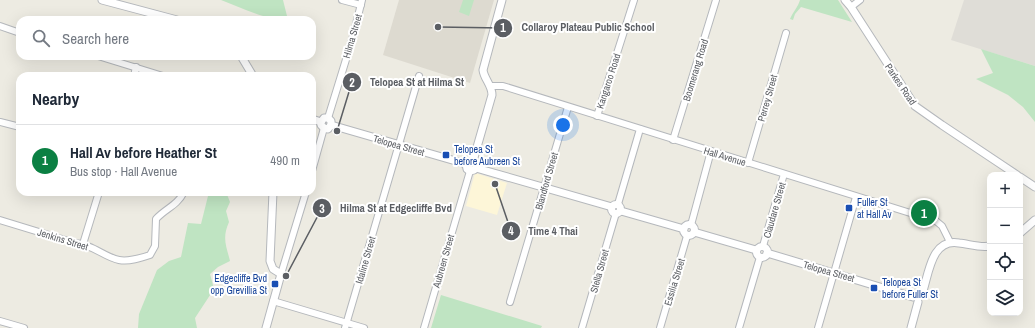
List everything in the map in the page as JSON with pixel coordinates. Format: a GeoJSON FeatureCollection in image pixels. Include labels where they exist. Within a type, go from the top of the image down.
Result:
{"type":"FeatureCollection","features":[{"type":"Feature","properties":{"kind":"street"},"geometry":{"type":"LineString","coordinates":[[102,0],[162,16]]}},
{"type":"Feature","properties":{"kind":"street"},"geometry":{"type":"LineString","coordinates":[[342,0],[362,2]]}},
{"type":"Feature","properties":{"kind":"street"},"geometry":{"type":"LineString","coordinates":[[490,86],[483,73],[483,66],[502,0]]}},
{"type":"Feature","properties":{"kind":"street","name":"Kangaroo Road"},"geometry":{"type":"LineString","coordinates":[[597,116],[634,0]]}},
{"type":"Feature","properties":{"kind":"street","name":"Boomerang Road"},"geometry":{"type":"LineString","coordinates":[[673,140],[716,0]]}},
{"type":"Feature","properties":{"kind":"street","name":"Parkes Road"},"geometry":{"type":"LineString","coordinates":[[845,0],[915,106],[1012,172]]}},
{"type":"Feature","properties":{"kind":"street"},"geometry":{"type":"LineString","coordinates":[[851,7],[860,0]]}},
{"type":"Feature","properties":{"kind":"street","name":"Hilma Street"},"geometry":{"type":"LineString","coordinates":[[316,157],[352,40],[362,2]]}},
{"type":"Feature","properties":{"kind":"street"},"geometry":{"type":"LineString","coordinates":[[0,26],[16,32]]}},
{"type":"Feature","properties":{"kind":"street","name":"Perrey Street"},"geometry":{"type":"LineString","coordinates":[[748,163],[786,33]]}},
{"type":"Feature","properties":{"kind":"street"},"geometry":{"type":"LineString","coordinates":[[112,60],[150,72]]}},
{"type":"Feature","properties":{"kind":"street"},"geometry":{"type":"LineString","coordinates":[[243,60],[251,72]]}},
{"type":"Feature","properties":{"kind":"street"},"geometry":{"type":"LineString","coordinates":[[135,72],[136,67]]}},
{"type":"Feature","properties":{"kind":"street","name":"Idaline Street"},"geometry":{"type":"LineString","coordinates":[[346,325],[419,76]]}},
{"type":"Feature","properties":{"kind":"street","name":"Hall Avenue"},"geometry":{"type":"LineString","coordinates":[[490,86],[503,86],[936,221],[942,226],[950,242]]}},
{"type":"Feature","properties":{"kind":"street","name":"Aubreen Street"},"geometry":{"type":"LineString","coordinates":[[424,328],[492,95],[490,86]]}},
{"type":"Feature","properties":{"kind":"street","name":"Blandford Street"},"geometry":{"type":"LineString","coordinates":[[510,302],[568,107]]}},
{"type":"Feature","properties":{"kind":"street","name":"Telopea Street"},"geometry":{"type":"LineString","coordinates":[[316,120],[684,229]]}},
{"type":"Feature","properties":{"kind":"street"},"geometry":{"type":"LineString","coordinates":[[0,122],[16,126]]}},
{"type":"Feature","properties":{"kind":"street","name":"Stella Street"},"geometry":{"type":"LineString","coordinates":[[582,328],[640,129]]}},
{"type":"Feature","properties":{"kind":"street"},"geometry":{"type":"LineString","coordinates":[[691,225],[687,225],[684,229],[684,234],[687,236],[691,236],[694,232],[691,225],[711,151]]}},
{"type":"Feature","properties":{"kind":"street","name":"Claudare Street"},"geometry":{"type":"LineString","coordinates":[[739,328],[784,174]]}},
{"type":"Feature","properties":{"kind":"street"},"geometry":{"type":"LineString","coordinates":[[1023,179],[1035,187]]}},
{"type":"Feature","properties":{"kind":"street"},"geometry":{"type":"LineString","coordinates":[[83,244],[98,196]]}},
{"type":"Feature","properties":{"kind":"street","name":"Jenkins Street"},"geometry":{"type":"LineString","coordinates":[[0,220],[74,243],[83,244],[118,260],[137,259],[150,256],[155,246],[156,219],[161,213],[178,202],[182,196]]}},
{"type":"Feature","properties":{"kind":"street"},"geometry":{"type":"LineString","coordinates":[[273,196],[270,261],[273,269],[281,274]]}},
{"type":"Feature","properties":{"kind":"street"},"geometry":{"type":"LineString","coordinates":[[266,328],[305,196]]}},
{"type":"Feature","properties":{"kind":"street"},"geometry":{"type":"LineString","coordinates":[[818,328],[856,196]]}},
{"type":"Feature","properties":{"kind":"street"},"geometry":{"type":"LineString","coordinates":[[1023,230],[1035,220]]}},
{"type":"Feature","properties":{"kind":"street","name":"Telopea Street"},"geometry":{"type":"LineString","coordinates":[[694,232],[917,298]]}},
{"type":"Feature","properties":{"kind":"street","name":"Essilia Street"},"geometry":{"type":"LineString","coordinates":[[660,328],[687,236]]}},
{"type":"Feature","properties":{"kind":"street"},"geometry":{"type":"LineString","coordinates":[[911,328],[917,298],[923,291],[937,250],[942,245],[950,242],[987,246]]}},
{"type":"Feature","properties":{"kind":"street"},"geometry":{"type":"LineString","coordinates":[[274,301],[346,325],[364,328]]}},
{"type":"Feature","properties":{"kind":"street"},"geometry":{"type":"LineString","coordinates":[[0,321],[24,328]]}},
{"type":"Feature","properties":{"kind":"shaded area"},"geometry":{"type":"Polygon","coordinates":[[[399,0],[494,0],[470,83],[383,55],[399,0]]]}},
{"type":"Feature","properties":{"kind":"shaded area"},"geometry":{"type":"Polygon","coordinates":[[[964,0],[1035,0],[1035,66],[951,40],[964,0]]]}},
{"type":"Feature","properties":{"kind":"shaded area"},"geometry":{"type":"Polygon","coordinates":[[[475,173],[507,183],[497,215],[466,206],[475,173]]]}},
{"type":"Feature","properties":{"kind":"green space"},"geometry":{"type":"Polygon","coordinates":[[[221,0],[283,0],[287,16],[262,16],[221,0]]]}},
{"type":"Feature","properties":{"kind":"green space"},"geometry":{"type":"Polygon","coordinates":[[[463,0],[474,0],[469,16],[459,12],[463,0]]]}},
{"type":"Feature","properties":{"kind":"green space"},"geometry":{"type":"Polygon","coordinates":[[[800,0],[838,0],[852,22],[801,7],[795,14],[793,20],[790,19],[800,0]]]}},
{"type":"Feature","properties":{"kind":"green space"},"geometry":{"type":"Polygon","coordinates":[[[981,49],[1035,66],[1035,122],[1023,107],[1008,95],[976,79],[993,73],[981,49]]]}},
{"type":"Feature","properties":{"kind":"green space"},"geometry":{"type":"Polygon","coordinates":[[[208,196],[228,196],[230,202],[226,211],[229,222],[225,237],[230,261],[218,267],[210,274],[214,289],[195,318],[197,328],[138,328],[139,314],[157,270],[169,261],[181,257],[188,223],[201,224],[208,196]]]}},
{"type":"Feature","properties":{"kind":"green space"},"geometry":{"type":"Polygon","coordinates":[[[441,295],[542,326],[541,328],[431,328],[441,295]]]}},
{"type":"Feature","properties":{"kind":"place","name":"Collaroy Plateau Public School"},"geometry":{"type":"Point","coordinates":[438,27]}},
{"type":"Feature","properties":{"kind":"place","name":"Telopea St at Hilma St"},"geometry":{"type":"Point","coordinates":[337,131]}},
{"type":"Feature","properties":{"kind":"place","name":"Telopea St before Aubreen St"},"geometry":{"type":"Point","coordinates":[446,155]}},
{"type":"Feature","properties":{"kind":"place","name":"Time 4 Thai"},"geometry":{"type":"Point","coordinates":[495,184]}},
{"type":"Feature","properties":{"kind":"place","name":"Fuller St at Hall Av"},"geometry":{"type":"Point","coordinates":[849,208]}},
{"type":"Feature","properties":{"kind":"place","name":"Hall Av before Heather St"},"geometry":{"type":"Point","coordinates":[924,213]}},
{"type":"Feature","properties":{"kind":"place","name":"Hilma St at Edgecliffe Bvd"},"geometry":{"type":"Point","coordinates":[286,276]}},
{"type":"Feature","properties":{"kind":"place","name":"Edgecliffe Bvd opp Grevillia St"},"geometry":{"type":"Point","coordinates":[275,284]}},
{"type":"Feature","properties":{"kind":"place","name":"Telopea St before Fuller St"},"geometry":{"type":"Point","coordinates":[874,288]}}]}
